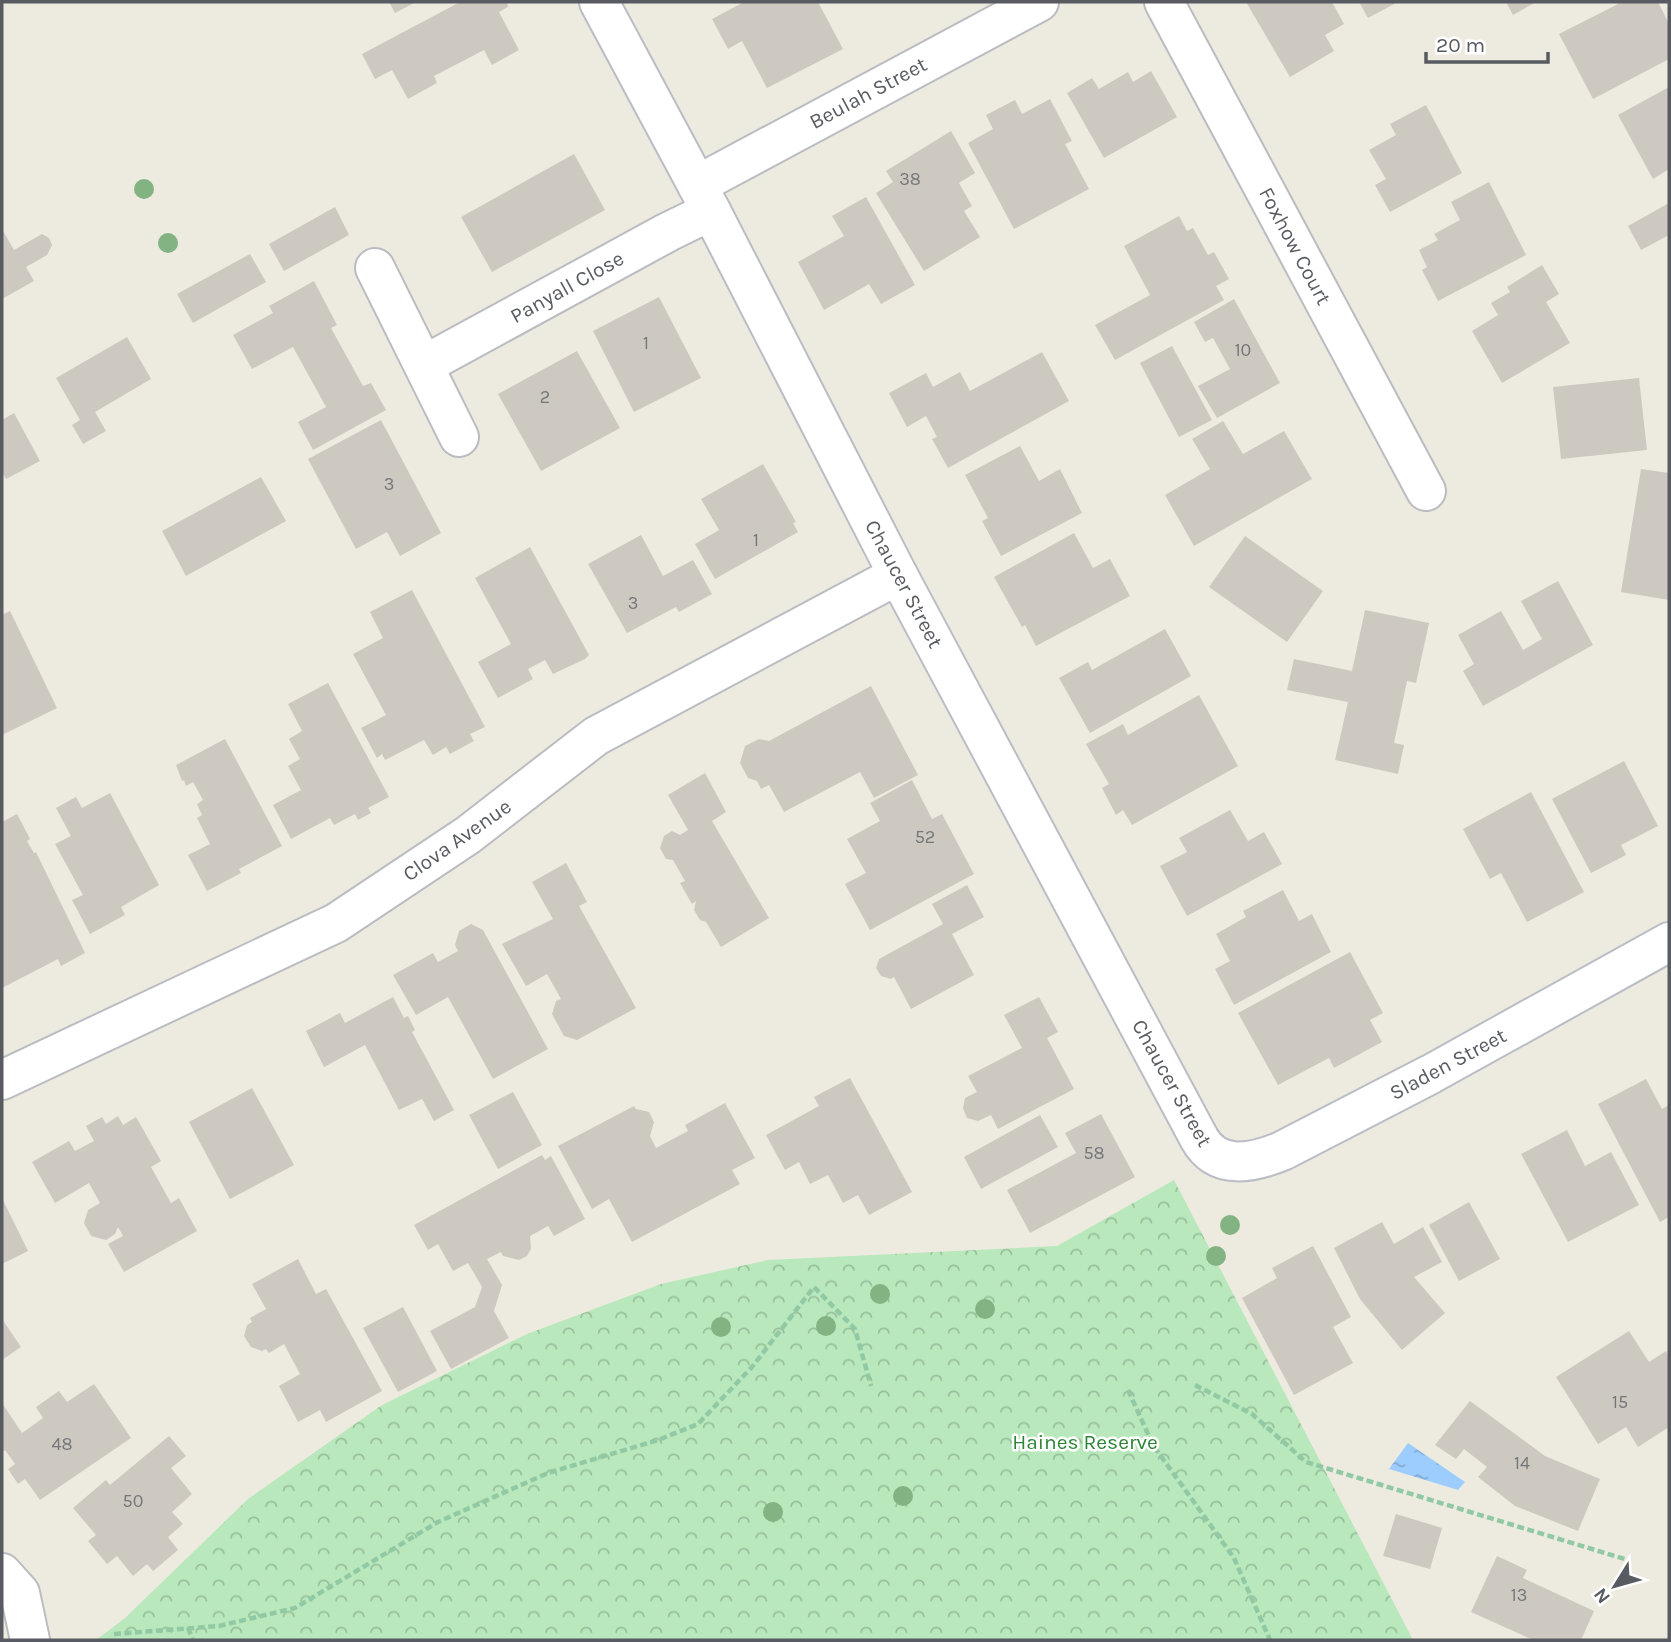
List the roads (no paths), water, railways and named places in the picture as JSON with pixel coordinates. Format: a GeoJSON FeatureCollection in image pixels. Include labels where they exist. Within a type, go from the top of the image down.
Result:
{"type":"FeatureCollection","features":[{"type":"Feature","properties":{"kind":"street","name":"Chaucer Street"},"geometry":{"type":"LineString","coordinates":[[599,2],[704,198],[898,575],[1203,1146],[1219,1158]]}},
{"type":"Feature","properties":{"kind":"street","name":"Beulah Street"},"geometry":{"type":"LineString","coordinates":[[704,198],[1039,2]]}},
{"type":"Feature","properties":{"kind":"street","name":"Foxhow Court"},"geometry":{"type":"LineString","coordinates":[[1164,2],[1426,491]]}},
{"type":"Feature","properties":{"kind":"street","name":"Panyall Close"},"geometry":{"type":"LineString","coordinates":[[424,365],[668,232],[704,198]]}},
{"type":"Feature","properties":{"kind":"street"},"geometry":{"type":"LineString","coordinates":[[375,268],[459,437]]}},
{"type":"Feature","properties":{"kind":"street","name":"Clova Avenue"},"geometry":{"type":"LineString","coordinates":[[2,1080],[336,923],[468,835],[596,736],[898,575]]}},
{"type":"Feature","properties":{"kind":"street","name":"Sladen Street"},"geometry":{"type":"LineString","coordinates":[[1219,1158],[1250,1161],[1282,1151],[1431,1074],[1669,942]]}},
{"type":"Feature","properties":{"kind":"street"},"geometry":{"type":"LineString","coordinates":[[2,1573],[20,1593],[30,1640]]}},
{"type":"Feature","properties":{"kind":"water"},"geometry":{"type":"Polygon","coordinates":[[[1408,1443],[1465,1482],[1458,1490],[1389,1469],[1408,1443]]]}},
{"type":"Feature","properties":{"kind":"park label","name":"Haines Reserve"},"geometry":{"type":"Point","coordinates":[1085,1442]}}]}
